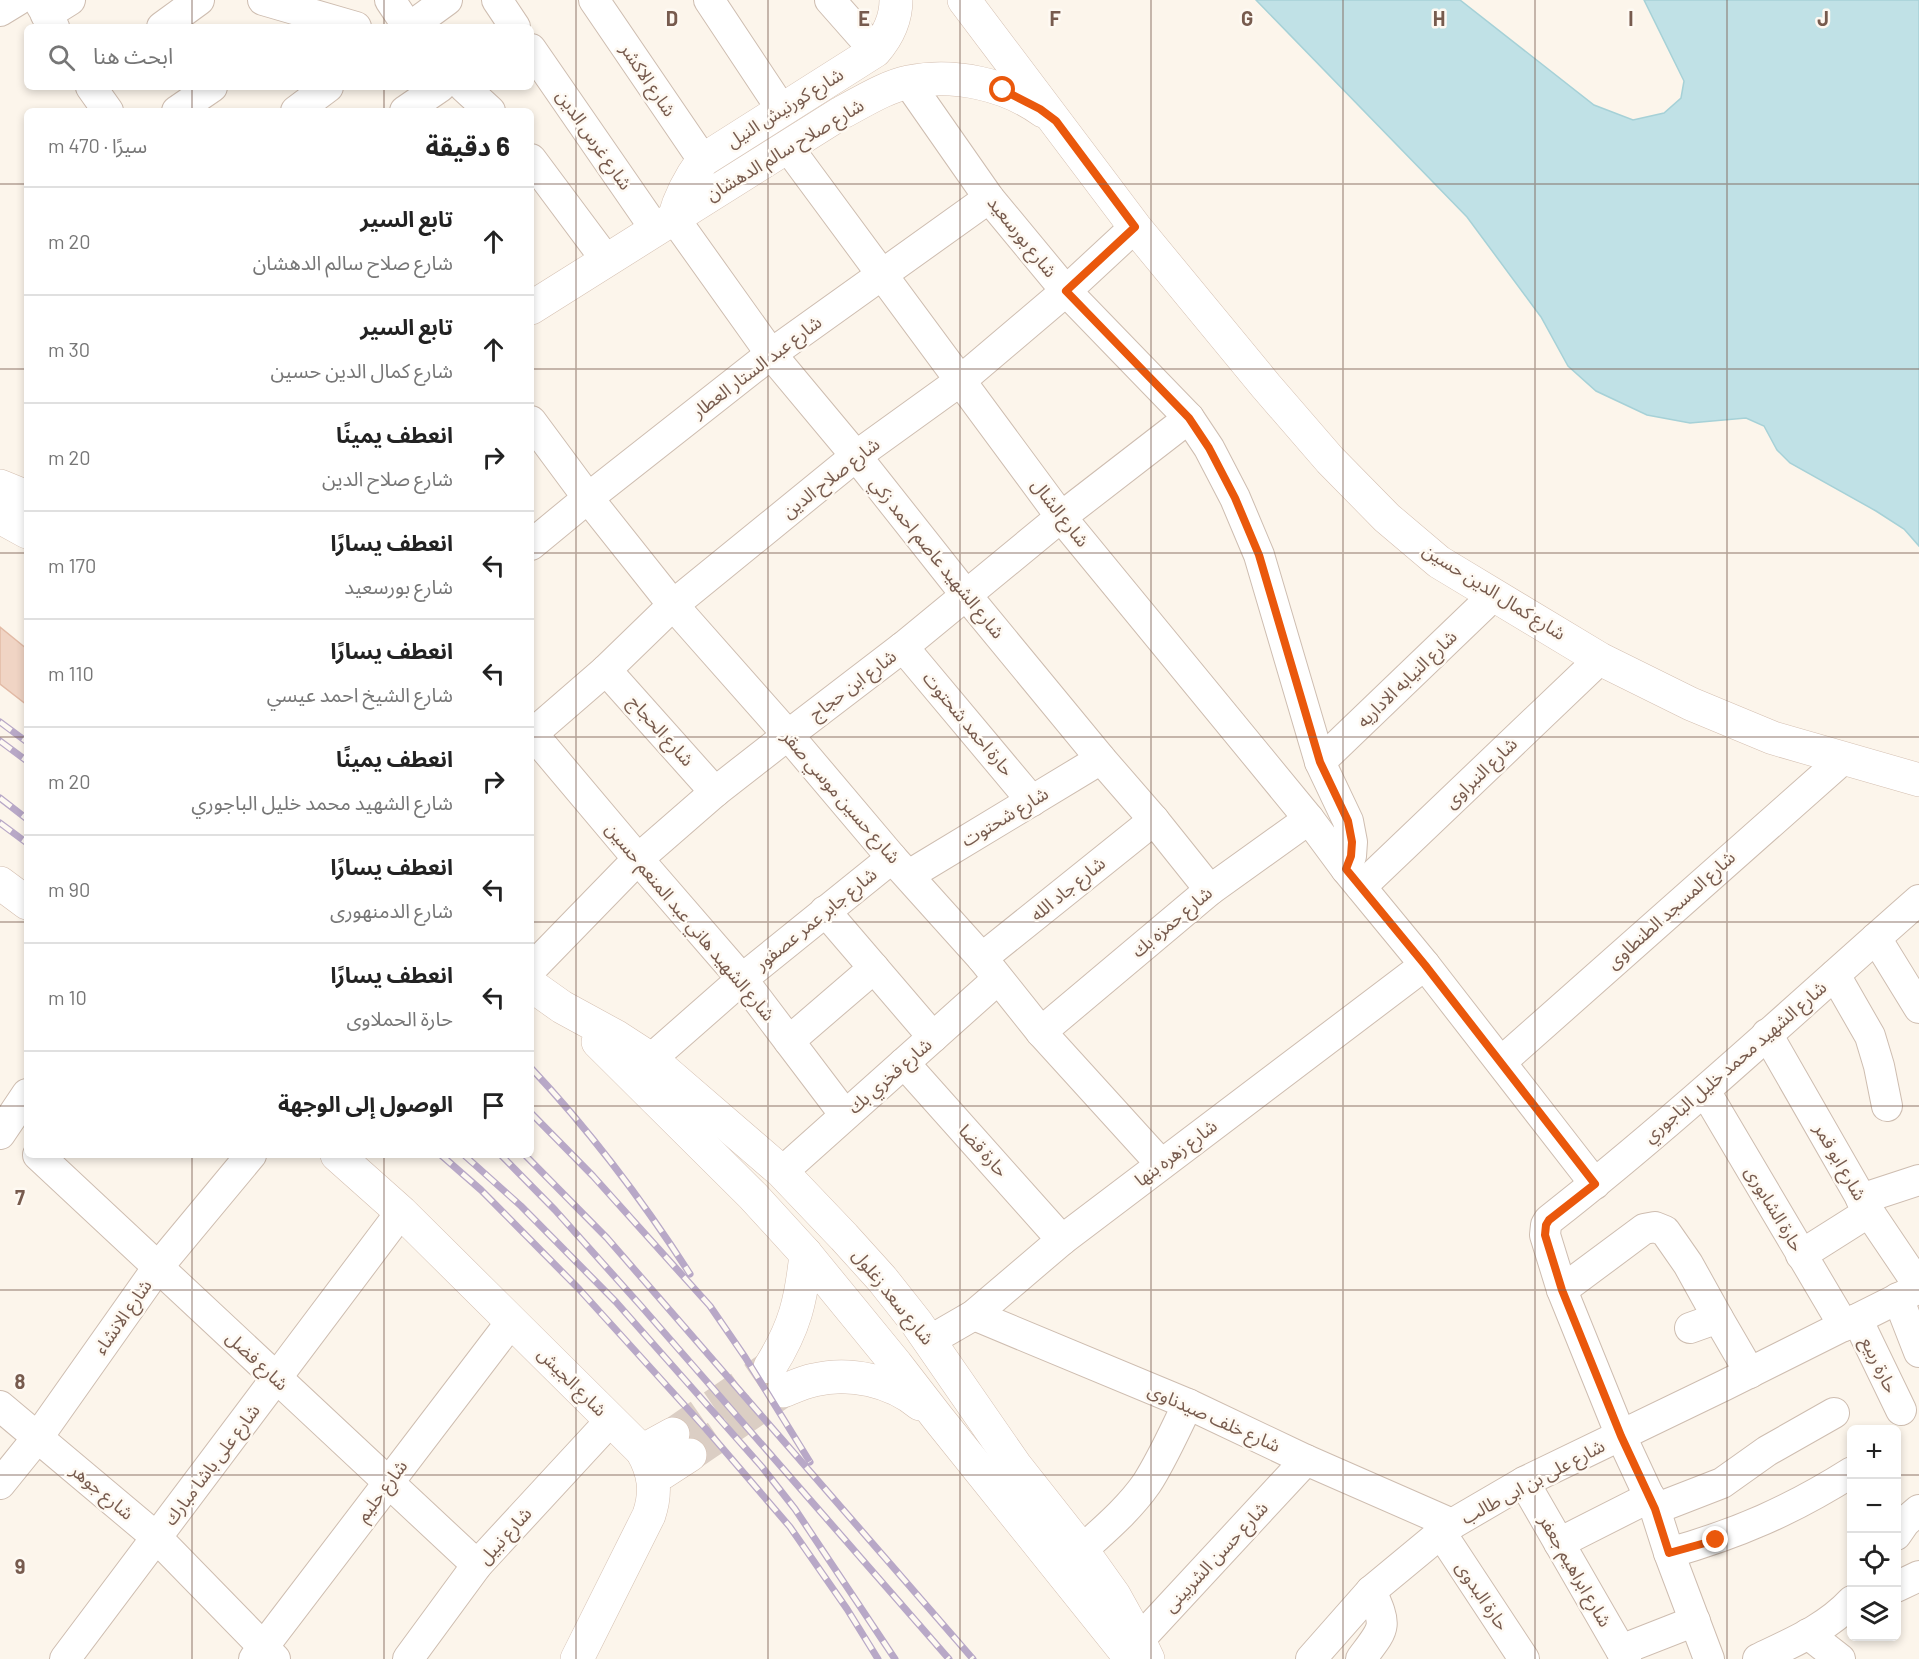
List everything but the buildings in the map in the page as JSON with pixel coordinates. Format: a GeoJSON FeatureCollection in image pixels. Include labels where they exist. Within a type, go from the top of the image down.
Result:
{"type":"FeatureCollection","features":[{"type":"Feature","properties":{"kind":"main road","name":"شارع كورنيش النيل"},"geometry":{"type":"LineString","coordinates":[[665,224],[689,178],[703,160],[875,51],[886,38],[893,23],[896,0]]}},
{"type":"Feature","properties":{"kind":"main road"},"geometry":{"type":"LineString","coordinates":[[964,0],[1056,121]]}},
{"type":"Feature","properties":{"kind":"main road","name":"شارع صلاح سالم الدهشان"},"geometry":{"type":"LineString","coordinates":[[534,306],[841,113],[908,82],[958,80],[983,84],[1022,99],[1056,121]]}},
{"type":"Feature","properties":{"kind":"main road","name":"شارع كمال الدين حسين"},"geometry":{"type":"LineString","coordinates":[[1056,121],[1135,227],[1330,460],[1378,510],[1440,562],[1600,659],[1691,704],[1773,738],[1919,780]]}},
{"type":"Feature","properties":{"kind":"main road"},"geometry":{"type":"LineString","coordinates":[[0,486],[24,496]]}},
{"type":"Feature","properties":{"kind":"main road"},"geometry":{"type":"LineString","coordinates":[[0,517],[24,530]]}},
{"type":"Feature","properties":{"kind":"main road"},"geometry":{"type":"LineString","coordinates":[[0,883],[24,901]]}},
{"type":"Feature","properties":{"kind":"main road","name":"شارع سعد زغلول"},"geometry":{"type":"LineString","coordinates":[[534,987],[782,1172],[882,1279],[929,1341],[1015,1465],[1114,1594],[1136,1652]]}},
{"type":"Feature","properties":{"kind":"main road","name":"شارع سعد زغلول"},"geometry":{"type":"LineString","coordinates":[[643,1068],[806,1254],[937,1417],[1136,1652]]}},
{"type":"Feature","properties":{"kind":"main road","name":"شارع الجيش"},"geometry":{"type":"LineString","coordinates":[[340,1158],[401,1212],[611,1420],[648,1465]]}},
{"type":"Feature","properties":{"kind":"main road"},"geometry":{"type":"LineString","coordinates":[[806,1254],[799,1305],[776,1379],[848,1377],[881,1382],[911,1396],[937,1417]]}},
{"type":"Feature","properties":{"kind":"main road"},"geometry":{"type":"LineString","coordinates":[[577,1659],[649,1515],[653,1503],[648,1465],[681,1445]]}},
{"type":"Feature","properties":{"kind":"street"},"geometry":{"type":"LineString","coordinates":[[0,11],[18,0]]}},
{"type":"Feature","properties":{"kind":"street"},"geometry":{"type":"LineString","coordinates":[[166,24],[199,0]]}},
{"type":"Feature","properties":{"kind":"street"},"geometry":{"type":"LineString","coordinates":[[263,0],[344,24]]}},
{"type":"Feature","properties":{"kind":"street"},"geometry":{"type":"LineString","coordinates":[[390,0],[407,24]]}},
{"type":"Feature","properties":{"kind":"street"},"geometry":{"type":"LineString","coordinates":[[413,24],[447,0]]}},
{"type":"Feature","properties":{"kind":"street"},"geometry":{"type":"LineString","coordinates":[[497,0],[514,24]]}},
{"type":"Feature","properties":{"kind":"street","name":"شارع الاكشر"},"geometry":{"type":"LineString","coordinates":[[594,0],[703,160]]}},
{"type":"Feature","properties":{"kind":"street"},"geometry":{"type":"LineString","coordinates":[[709,0],[782,110]]}},
{"type":"Feature","properties":{"kind":"street"},"geometry":{"type":"LineString","coordinates":[[830,0],[875,51]]}},
{"type":"Feature","properties":{"kind":"street","name":"شارع غرس الدين"},"geometry":{"type":"LineString","coordinates":[[534,53],[665,224]]}},
{"type":"Feature","properties":{"kind":"street","name":"شارع بورسعيد"},"geometry":{"type":"LineString","coordinates":[[908,82],[989,198],[1066,291],[1189,418],[1209,448],[1235,498],[1259,555],[1320,762],[1348,821],[1354,878]]}},
{"type":"Feature","properties":{"kind":"street"},"geometry":{"type":"LineString","coordinates":[[93,90],[106,108]]}},
{"type":"Feature","properties":{"kind":"street"},"geometry":{"type":"LineString","coordinates":[[181,108],[208,90]]}},
{"type":"Feature","properties":{"kind":"street"},"geometry":{"type":"LineString","coordinates":[[300,108],[324,90]]}},
{"type":"Feature","properties":{"kind":"street"},"geometry":{"type":"LineString","coordinates":[[409,108],[436,90]]}},
{"type":"Feature","properties":{"kind":"street"},"geometry":{"type":"LineString","coordinates":[[467,90],[487,108]]}},
{"type":"Feature","properties":{"kind":"street","name":"شارع الشال"},"geometry":{"type":"LineString","coordinates":[[787,147],[1061,517],[1309,819],[1595,1184]]}},
{"type":"Feature","properties":{"kind":"street"},"geometry":{"type":"LineString","coordinates":[[534,169],[540,189],[607,261]]}},
{"type":"Feature","properties":{"kind":"street","name":"شارع عبد الستار العطار"},"geometry":{"type":"LineString","coordinates":[[534,543],[771,354],[989,198]]}},
{"type":"Feature","properties":{"kind":"street","name":"شارع الشهيد عاصم احمد زكي"},"geometry":{"type":"LineString","coordinates":[[665,224],[1209,890]]}},
{"type":"Feature","properties":{"kind":"street","name":"شارع صلاح الدين"},"geometry":{"type":"LineString","coordinates":[[534,731],[606,670],[674,605],[856,456],[960,381],[1066,291],[1135,227]]}},
{"type":"Feature","properties":{"kind":"street","name":"شارع ابن حجاج"},"geometry":{"type":"LineString","coordinates":[[534,966],[638,860],[715,792],[903,647],[1061,517],[1189,418]]}},
{"type":"Feature","properties":{"kind":"street","name":"شارع حسين موسي صقر"},"geometry":{"type":"LineString","coordinates":[[534,426],[588,498],[674,605],[990,968],[1041,1032],[1161,1164]]}},
{"type":"Feature","properties":{"kind":"street","name":"شارع النيابه الاداريه"},"geometry":{"type":"LineString","coordinates":[[1320,762],[1494,595]]}},
{"type":"Feature","properties":{"kind":"street","name":"حارة احمد شحتوت"},"geometry":{"type":"LineString","coordinates":[[903,647],[1032,801]]}},
{"type":"Feature","properties":{"kind":"street","name":"شارع النبراوى"},"geometry":{"type":"LineString","coordinates":[[1354,878],[1600,659]]}},
{"type":"Feature","properties":{"kind":"street","name":"شارع الحجاج"},"geometry":{"type":"LineString","coordinates":[[606,670],[715,792]]}},
{"type":"Feature","properties":{"kind":"street","name":"شارع الشهيد هاني عبد المنعم حسين"},"geometry":{"type":"LineString","coordinates":[[534,738],[742,979],[845,1115]]}},
{"type":"Feature","properties":{"kind":"street","name":"شارع شحتوت"},"geometry":{"type":"LineString","coordinates":[[901,866],[1032,801],[1101,759]]}},
{"type":"Feature","properties":{"kind":"street","name":"شارع المسجد الطنطاوى"},"geometry":{"type":"LineString","coordinates":[[1501,1062],[1843,759]]}},
{"type":"Feature","properties":{"kind":"street","name":"شارع حمزه بك"},"geometry":{"type":"LineString","coordinates":[[1041,1032],[1209,890],[1309,819]]}},
{"type":"Feature","properties":{"kind":"street","name":"شارع جاد الله"},"geometry":{"type":"LineString","coordinates":[[990,968],[1154,820]]}},
{"type":"Feature","properties":{"kind":"street","name":"شارع جابر عمر عصفور"},"geometry":{"type":"LineString","coordinates":[[643,1068],[742,979],[825,911],[901,866]]}},
{"type":"Feature","properties":{"kind":"street","name":"شارع الشهيد محمد خليل الباجوري"},"geometry":{"type":"LineString","coordinates":[[1562,1290],[1545,1235],[1549,1220],[1705,1091],[1919,900]]}},
{"type":"Feature","properties":{"kind":"street"},"geometry":{"type":"LineString","coordinates":[[825,911],[933,1037]]}},
{"type":"Feature","properties":{"kind":"street"},"geometry":{"type":"LineString","coordinates":[[1875,938],[1919,1008]]}},
{"type":"Feature","properties":{"kind":"street","name":"شارع زهره بنها"},"geometry":{"type":"LineString","coordinates":[[929,1341],[974,1315],[1062,1240],[1425,965]]}},
{"type":"Feature","properties":{"kind":"street","name":"شارع فخري بك"},"geometry":{"type":"LineString","coordinates":[[782,1172],[933,1037],[990,968]]}},
{"type":"Feature","properties":{"kind":"street"},"geometry":{"type":"LineString","coordinates":[[789,1041],[874,969]]}},
{"type":"Feature","properties":{"kind":"street"},"geometry":{"type":"LineString","coordinates":[[1835,975],[1869,1036],[1879,1066],[1887,1106]]}},
{"type":"Feature","properties":{"kind":"street","name":"شارع ابو قمر"},"geometry":{"type":"LineString","coordinates":[[1767,1034],[1912,1291],[1919,1352]]}},
{"type":"Feature","properties":{"kind":"street","name":"حارة قضا"},"geometry":{"type":"LineString","coordinates":[[904,1063],[1062,1240]]}},
{"type":"Feature","properties":{"kind":"street","name":"حارة الشابورى"},"geometry":{"type":"LineString","coordinates":[[1705,1091],[1802,1255],[1850,1323]]}},
{"type":"Feature","properties":{"kind":"street"},"geometry":{"type":"LineString","coordinates":[[11,1135],[24,1102]]}},
{"type":"Feature","properties":{"kind":"street","name":"شارع فضل"},"geometry":{"type":"LineString","coordinates":[[41,1158],[477,1565]]}},
{"type":"Feature","properties":{"kind":"street","name":"شارع الانشاء"},"geometry":{"type":"LineString","coordinates":[[0,1484],[38,1437],[158,1268],[249,1158]]}},
{"type":"Feature","properties":{"kind":"street"},"geometry":{"type":"LineString","coordinates":[[1802,1255],[1865,1205],[1919,1180]]}},
{"type":"Feature","properties":{"kind":"street","name":"شارع على باشا مبارك"},"geometry":{"type":"LineString","coordinates":[[65,1659],[401,1212]]}},
{"type":"Feature","properties":{"kind":"street"},"geometry":{"type":"LineString","coordinates":[[1709,1659],[1652,1503],[1621,1436],[1562,1290],[1649,1227],[1660,1228],[1665,1231],[1688,1264],[1750,1373]]}},
{"type":"Feature","properties":{"kind":"street","name":"شارع على بن ابى طالب"},"geometry":{"type":"LineString","coordinates":[[1311,1659],[1371,1591],[1447,1529],[1524,1482],[1750,1373],[1912,1291]]}},
{"type":"Feature","properties":{"kind":"street","name":"شارع خلف صيدناوى"},"geometry":{"type":"LineString","coordinates":[[974,1315],[1188,1404],[1447,1529]]}},
{"type":"Feature","properties":{"kind":"street"},"geometry":{"type":"LineString","coordinates":[[1690,1328],[1718,1318]]}},
{"type":"Feature","properties":{"kind":"street","name":"شارع حليم"},"geometry":{"type":"LineString","coordinates":[[264,1655],[388,1483],[511,1323]]}},
{"type":"Feature","properties":{"kind":"street","name":"حارة ربيع"},"geometry":{"type":"LineString","coordinates":[[1850,1323],[1900,1410]]}},
{"type":"Feature","properties":{"kind":"street"},"geometry":{"type":"LineString","coordinates":[[1082,1550],[1118,1518],[1146,1484],[1188,1404]]}},
{"type":"Feature","properties":{"kind":"street","name":"شارع جوهر"},"geometry":{"type":"LineString","coordinates":[[0,1406],[156,1537],[264,1655]]}},
{"type":"Feature","properties":{"kind":"street"},"geometry":{"type":"LineString","coordinates":[[1559,1543],[1652,1503],[1722,1483],[1761,1455],[1834,1413]]}},
{"type":"Feature","properties":{"kind":"street","name":"شارع نبيل"},"geometry":{"type":"LineString","coordinates":[[408,1659],[477,1565],[611,1420]]}},
{"type":"Feature","properties":{"kind":"street","name":"شارع حسن الشربينى"},"geometry":{"type":"LineString","coordinates":[[1136,1652],[1305,1460]]}},
{"type":"Feature","properties":{"kind":"street"},"geometry":{"type":"LineString","coordinates":[[1669,1553],[1716,1540],[1789,1509],[1847,1475]]}},
{"type":"Feature","properties":{"kind":"street","name":"شارع ابراهيم جعفر"},"geometry":{"type":"LineString","coordinates":[[1524,1482],[1623,1655]]}},
{"type":"Feature","properties":{"kind":"street"},"geometry":{"type":"LineString","coordinates":[[1897,1533],[1905,1522],[1919,1510]]}},
{"type":"Feature","properties":{"kind":"street","name":"حارة البدوى"},"geometry":{"type":"LineString","coordinates":[[1447,1529],[1524,1659]]}},
{"type":"Feature","properties":{"kind":"street"},"geometry":{"type":"LineString","coordinates":[[1901,1585],[1919,1576]]}},
{"type":"Feature","properties":{"kind":"street"},"geometry":{"type":"LineString","coordinates":[[1361,1659],[1380,1633],[1383,1624],[1371,1591]]}},
{"type":"Feature","properties":{"kind":"street"},"geometry":{"type":"LineString","coordinates":[[1758,1659],[1808,1634],[1847,1608]]}},
{"type":"Feature","properties":{"kind":"street"},"geometry":{"type":"LineString","coordinates":[[1623,1655],[1695,1621]]}},
{"type":"Feature","properties":{"kind":"street"},"geometry":{"type":"LineString","coordinates":[[1808,1634],[1840,1659]]}},
{"type":"Feature","properties":{"kind":"water"},"geometry":{"type":"Polygon","coordinates":[[[1256,0],[1460,0],[1594,105],[1633,120],[1664,113],[1681,98],[1684,81],[1644,0],[1919,0],[1919,546],[1904,529],[1790,463],[1777,450],[1764,426],[1746,418],[1690,423],[1647,415],[1596,391],[1568,366],[1541,317],[1467,217],[1256,0]]]}},
{"type":"Feature","properties":{"kind":"tunnel"},"geometry":{"type":"LineString","coordinates":[[673,1434],[770,1367]]}},
{"type":"Feature","properties":{"kind":"tunnel"},"geometry":{"type":"LineString","coordinates":[[690,1455],[783,1391]]}},
{"type":"Feature","properties":{"kind":"railway"},"geometry":{"type":"LineString","coordinates":[[0,722],[24,740]]}},
{"type":"Feature","properties":{"kind":"railway"},"geometry":{"type":"LineString","coordinates":[[0,741],[24,759]]}},
{"type":"Feature","properties":{"kind":"railway"},"geometry":{"type":"LineString","coordinates":[[0,798],[24,817]]}},
{"type":"Feature","properties":{"kind":"railway"},"geometry":{"type":"LineString","coordinates":[[0,823],[24,841]]}},
{"type":"Feature","properties":{"kind":"railway"},"geometry":{"type":"LineString","coordinates":[[534,1071],[615,1167],[690,1274]]}},
{"type":"Feature","properties":{"kind":"railway"},"geometry":{"type":"LineString","coordinates":[[534,1116],[593,1176],[710,1306],[745,1357],[810,1462]]}},
{"type":"Feature","properties":{"kind":"railway"},"geometry":{"type":"LineString","coordinates":[[444,1158],[481,1190],[579,1289],[706,1429],[790,1527],[847,1609],[878,1659]]}},
{"type":"Feature","properties":{"kind":"railway"},"geometry":{"type":"LineString","coordinates":[[467,1158],[521,1206],[616,1302],[762,1467],[795,1509],[895,1659]]}},
{"type":"Feature","properties":{"kind":"railway"},"geometry":{"type":"LineString","coordinates":[[504,1158],[555,1210],[641,1306],[949,1659]]}},
{"type":"Feature","properties":{"kind":"railway"},"geometry":{"type":"LineString","coordinates":[[528,1158],[607,1238],[973,1659]]}},
{"type":"Feature","properties":{"kind":"route"},"geometry":{"type":"LineString","coordinates":[[1003,90],[1040,109],[1056,121],[1135,227],[1066,291],[1189,418],[1209,448],[1235,498],[1259,555],[1320,762],[1348,821],[1352,842],[1351,856],[1346,869],[1425,965],[1595,1184],[1549,1220],[1546,1225],[1545,1235],[1562,1290],[1621,1436],[1655,1509],[1669,1553],[1716,1540]]}}]}
